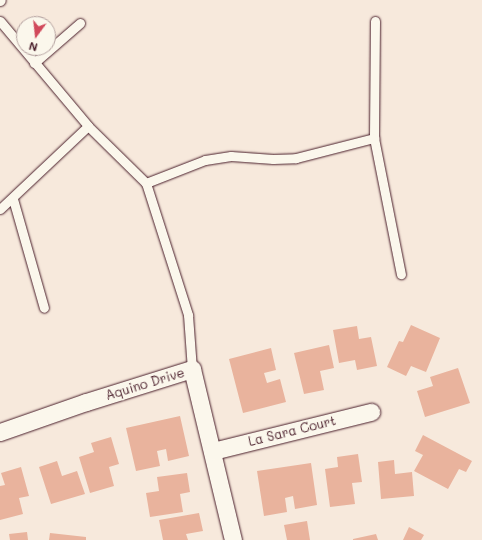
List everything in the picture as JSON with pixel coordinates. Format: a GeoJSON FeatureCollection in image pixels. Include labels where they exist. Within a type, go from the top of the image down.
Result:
{"type":"FeatureCollection","features":[{"type":"Feature","properties":{"kind":"street","name":"Aquino Drive"},"geometry":{"type":"LineString","coordinates":[[0,432],[86,402],[192,370],[213,451],[233,540]]}},
{"type":"Feature","properties":{"kind":"street","name":"La Sara Court"},"geometry":{"type":"LineString","coordinates":[[213,451],[371,412]]}},
{"type":"Feature","properties":{"kind":"lane"},"geometry":{"type":"LineString","coordinates":[[0,20],[34,64],[88,126],[146,183],[188,315],[192,370]]}},
{"type":"Feature","properties":{"kind":"lane"},"geometry":{"type":"LineString","coordinates":[[375,21],[374,138],[401,274]]}},
{"type":"Feature","properties":{"kind":"lane"},"geometry":{"type":"LineString","coordinates":[[34,64],[80,23]]}},
{"type":"Feature","properties":{"kind":"lane"},"geometry":{"type":"LineString","coordinates":[[0,209],[13,199],[88,126]]}},
{"type":"Feature","properties":{"kind":"lane"},"geometry":{"type":"LineString","coordinates":[[146,183],[205,160],[230,156],[273,159],[296,158],[374,138]]}},
{"type":"Feature","properties":{"kind":"lane"},"geometry":{"type":"LineString","coordinates":[[13,199],[44,308]]}},
{"type":"Feature","properties":{"kind":"building"},"geometry":{"type":"Polygon","coordinates":[[[411,325],[440,338],[426,372],[411,366],[406,376],[387,367],[399,341],[403,342],[411,325]]]}},
{"type":"Feature","properties":{"kind":"building"},"geometry":{"type":"Polygon","coordinates":[[[357,326],[359,339],[371,337],[377,366],[357,370],[355,360],[339,363],[333,330],[357,326]]]}},
{"type":"Feature","properties":{"kind":"building"},"geometry":{"type":"Polygon","coordinates":[[[329,345],[334,368],[320,371],[324,390],[304,394],[294,353],[329,345]]]}},
{"type":"Feature","properties":{"kind":"building"},"geometry":{"type":"Polygon","coordinates":[[[271,348],[276,370],[264,373],[267,383],[280,379],[286,402],[243,413],[229,359],[271,348]]]}},
{"type":"Feature","properties":{"kind":"building"},"geometry":{"type":"Polygon","coordinates":[[[458,368],[470,403],[425,417],[417,391],[433,386],[430,377],[458,368]]]}},
{"type":"Feature","properties":{"kind":"building"},"geometry":{"type":"Polygon","coordinates":[[[180,416],[189,456],[168,461],[166,449],[157,451],[160,466],[136,471],[126,428],[180,416]]]}},
{"type":"Feature","properties":{"kind":"building"},"geometry":{"type":"Polygon","coordinates":[[[423,435],[472,461],[466,472],[459,469],[448,489],[414,471],[423,455],[415,451],[423,435]]]}},
{"type":"Feature","properties":{"kind":"building"},"geometry":{"type":"Polygon","coordinates":[[[111,437],[119,464],[109,467],[114,486],[90,493],[79,457],[94,452],[91,443],[111,437]]]}},
{"type":"Feature","properties":{"kind":"building"},"geometry":{"type":"Polygon","coordinates":[[[358,454],[362,482],[352,483],[355,504],[330,507],[325,469],[338,467],[337,457],[358,454]]]}},
{"type":"Feature","properties":{"kind":"building"},"geometry":{"type":"Polygon","coordinates":[[[394,460],[395,474],[412,472],[414,496],[381,499],[378,462],[394,460]]]}},
{"type":"Feature","properties":{"kind":"building"},"geometry":{"type":"Polygon","coordinates":[[[57,461],[62,476],[77,471],[85,494],[51,504],[39,467],[57,461]]]}},
{"type":"Feature","properties":{"kind":"building"},"geometry":{"type":"Polygon","coordinates":[[[311,463],[317,505],[295,509],[293,496],[285,498],[287,512],[264,516],[257,471],[311,463]]]}},
{"type":"Feature","properties":{"kind":"building"},"geometry":{"type":"Polygon","coordinates":[[[21,467],[29,496],[19,498],[23,514],[0,520],[0,486],[5,485],[1,473],[21,467]]]}},
{"type":"Feature","properties":{"kind":"building"},"geometry":{"type":"Polygon","coordinates":[[[187,473],[190,492],[180,494],[183,512],[150,517],[146,493],[159,491],[157,477],[187,473]]]}},
{"type":"Feature","properties":{"kind":"building"},"geometry":{"type":"Polygon","coordinates":[[[199,513],[203,531],[186,534],[188,540],[163,540],[159,520],[199,513]]]}},
{"type":"Feature","properties":{"kind":"building"},"geometry":{"type":"Polygon","coordinates":[[[307,521],[310,540],[287,540],[284,525],[307,521]]]}},
{"type":"Feature","properties":{"kind":"building"},"geometry":{"type":"Polygon","coordinates":[[[409,527],[424,535],[421,540],[403,540],[409,527]]]}},
{"type":"Feature","properties":{"kind":"building"},"geometry":{"type":"Polygon","coordinates":[[[27,532],[28,540],[10,540],[9,534],[27,532]]]}},
{"type":"Feature","properties":{"kind":"building"},"geometry":{"type":"Polygon","coordinates":[[[50,533],[86,537],[86,540],[49,540],[50,533]]]}},
{"type":"Feature","properties":{"kind":"building"},"geometry":{"type":"Polygon","coordinates":[[[376,534],[378,540],[353,540],[353,539],[376,534]]]}}]}
